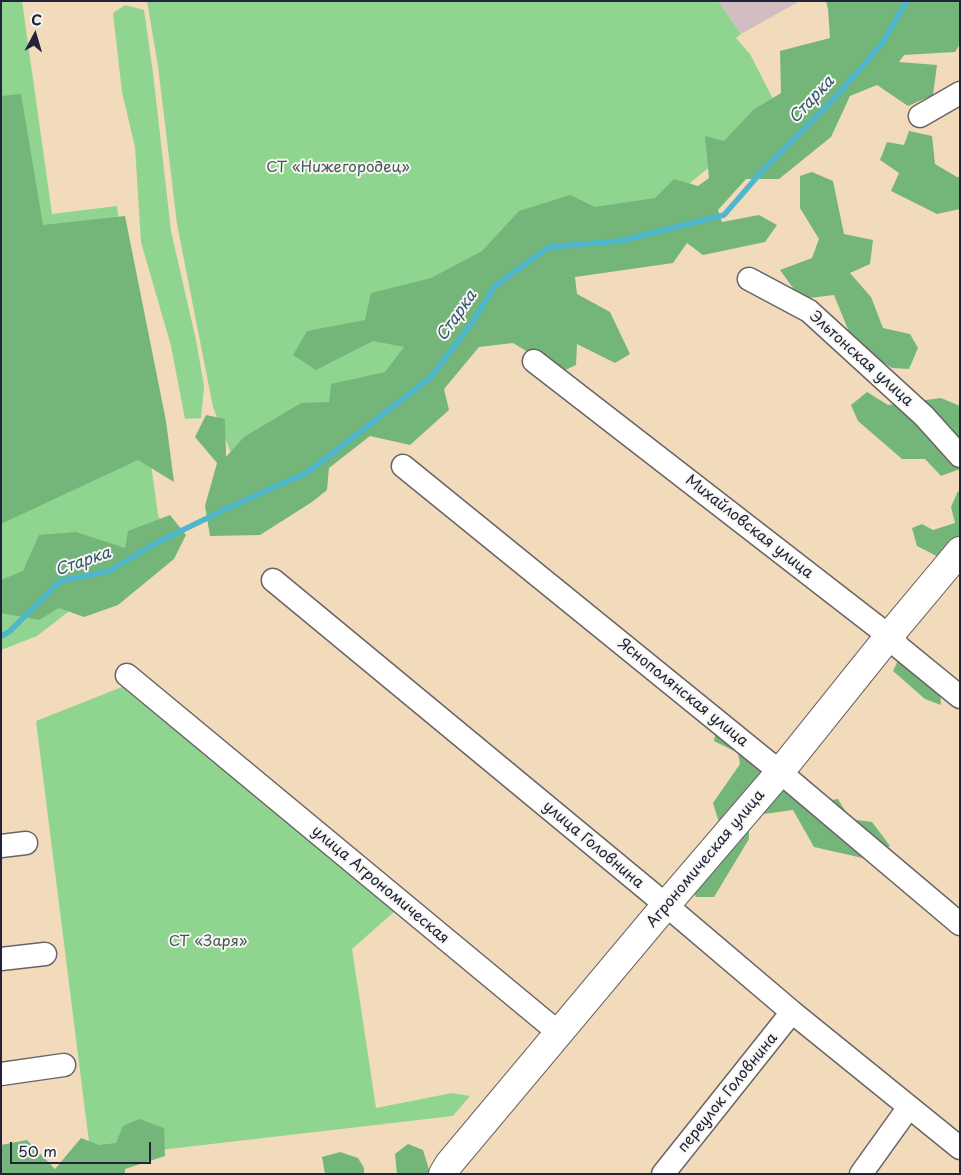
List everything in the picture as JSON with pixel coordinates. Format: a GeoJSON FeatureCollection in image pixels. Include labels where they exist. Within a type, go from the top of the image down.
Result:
{"type":"FeatureCollection","features":[{"type":"Feature","properties":{"kind":"street"},"geometry":{"type":"LineString","coordinates":[[920,116],[960,93]]}},
{"type":"Feature","properties":{"kind":"street","name":"Эльтонская улица"},"geometry":{"type":"LineString","coordinates":[[749,278],[809,311],[924,416],[960,456]]}},
{"type":"Feature","properties":{"kind":"street","name":"Михайловская улица"},"geometry":{"type":"LineString","coordinates":[[534,361],[889,636],[900,648],[960,697]]}},
{"type":"Feature","properties":{"kind":"street","name":"Яснополянская улица"},"geometry":{"type":"LineString","coordinates":[[403,466],[780,772],[960,924]]}},
{"type":"Feature","properties":{"kind":"street","name":"Агрономическая улица"},"geometry":{"type":"LineString","coordinates":[[446,1169],[666,905],[780,772],[960,551]]}},
{"type":"Feature","properties":{"kind":"street","name":"улица Головнина"},"geometry":{"type":"LineString","coordinates":[[273,580],[666,905],[792,1012],[960,1148]]}},
{"type":"Feature","properties":{"kind":"street","name":"улица Агрономическая"},"geometry":{"type":"LineString","coordinates":[[127,675],[559,1033]]}},
{"type":"Feature","properties":{"kind":"street"},"geometry":{"type":"LineString","coordinates":[[1,846],[26,843]]}},
{"type":"Feature","properties":{"kind":"street"},"geometry":{"type":"LineString","coordinates":[[1,959],[45,954]]}},
{"type":"Feature","properties":{"kind":"street","name":"переулок Головнина"},"geometry":{"type":"LineString","coordinates":[[663,1174],[792,1012]]}},
{"type":"Feature","properties":{"kind":"street"},"geometry":{"type":"LineString","coordinates":[[1,1074],[64,1065]]}},
{"type":"Feature","properties":{"kind":"street"},"geometry":{"type":"LineString","coordinates":[[861,1174],[909,1107]]}},
{"type":"Feature","properties":{"kind":"shaded area"},"geometry":{"type":"Polygon","coordinates":[[[718,1],[800,1],[741,34],[718,1]]]}},
{"type":"Feature","properties":{"kind":"green space"},"geometry":{"type":"Polygon","coordinates":[[[1,1],[22,1],[52,214],[117,206],[158,515],[175,550],[116,575],[37,636],[1,650],[1,1]]]}},
{"type":"Feature","properties":{"kind":"green space","name":"СТ «Нижегородец»"},"geometry":{"type":"Polygon","coordinates":[[[147,1],[718,1],[741,34],[736,38],[750,54],[772,97],[776,112],[666,203],[402,369],[240,476],[213,407],[177,224],[158,66],[147,1]]]}},
{"type":"Feature","properties":{"kind":"green space"},"geometry":{"type":"Polygon","coordinates":[[[826,1],[960,1],[960,44],[955,52],[904,55],[899,62],[937,65],[933,95],[908,106],[877,85],[850,96],[831,137],[779,179],[746,179],[718,210],[722,222],[759,215],[777,225],[765,242],[703,255],[687,243],[673,263],[575,277],[577,294],[610,312],[630,354],[615,363],[577,344],[576,365],[561,372],[513,343],[479,347],[444,389],[449,410],[410,445],[370,436],[329,468],[327,490],[312,502],[260,535],[210,536],[205,506],[217,463],[195,437],[206,415],[225,419],[226,457],[244,437],[301,403],[329,402],[331,384],[385,372],[404,347],[373,341],[316,370],[293,355],[307,331],[365,320],[371,293],[431,278],[482,251],[519,211],[570,195],[595,207],[655,198],[674,179],[698,186],[709,178],[705,136],[724,141],[753,110],[781,93],[780,51],[830,38],[826,1]]]}},
{"type":"Feature","properties":{"kind":"green space"},"geometry":{"type":"Polygon","coordinates":[[[125,5],[144,10],[171,231],[196,340],[204,386],[201,418],[185,419],[171,346],[141,242],[135,147],[122,92],[113,13],[125,5]]]}},
{"type":"Feature","properties":{"kind":"green space"},"geometry":{"type":"Polygon","coordinates":[[[21,94],[43,225],[125,216],[166,421],[174,482],[138,460],[1,524],[1,96],[21,94]]]}},
{"type":"Feature","properties":{"kind":"green space"},"geometry":{"type":"Polygon","coordinates":[[[909,131],[932,136],[935,164],[960,177],[960,209],[937,214],[891,191],[899,173],[880,160],[887,142],[904,145],[909,131]]]}},
{"type":"Feature","properties":{"kind":"green space"},"geometry":{"type":"Polygon","coordinates":[[[812,172],[833,181],[844,234],[873,240],[870,264],[850,273],[871,297],[883,328],[910,334],[918,348],[909,369],[892,368],[854,344],[834,295],[801,299],[780,270],[812,258],[819,239],[800,208],[800,176],[812,172]]]}},
{"type":"Feature","properties":{"kind":"green space"},"geometry":{"type":"Polygon","coordinates":[[[867,392],[888,405],[941,398],[960,406],[960,469],[941,476],[925,459],[902,459],[858,421],[851,405],[867,392]]]}},
{"type":"Feature","properties":{"kind":"green space"},"geometry":{"type":"Polygon","coordinates":[[[958,491],[960,493],[960,568],[917,546],[912,528],[922,524],[933,530],[955,523],[951,507],[958,491]]]}},
{"type":"Feature","properties":{"kind":"green space"},"geometry":{"type":"Polygon","coordinates":[[[170,515],[186,535],[174,559],[118,605],[84,617],[59,608],[39,620],[1,613],[1,580],[23,571],[39,535],[76,532],[125,548],[128,531],[170,515]]]}},
{"type":"Feature","properties":{"kind":"green space"},"geometry":{"type":"Polygon","coordinates":[[[900,656],[939,675],[941,705],[925,699],[893,671],[900,656]]]}},
{"type":"Feature","properties":{"kind":"green space","name":"СТ «Заря»"},"geometry":{"type":"Polygon","coordinates":[[[122,687],[396,910],[352,949],[376,1108],[452,1093],[470,1096],[453,1116],[91,1158],[36,721],[122,687]]]}},
{"type":"Feature","properties":{"kind":"green space"},"geometry":{"type":"Polygon","coordinates":[[[717,726],[768,766],[801,805],[838,799],[850,819],[872,822],[890,846],[867,859],[814,847],[793,810],[749,816],[749,839],[714,897],[696,897],[682,863],[722,832],[713,803],[740,764],[738,753],[714,741],[717,726]]]}},
{"type":"Feature","properties":{"kind":"green space"},"geometry":{"type":"Polygon","coordinates":[[[139,1119],[164,1128],[165,1156],[125,1169],[125,1174],[1,1174],[1,1145],[27,1140],[55,1169],[81,1138],[99,1145],[116,1143],[123,1126],[139,1119]]]}},
{"type":"Feature","properties":{"kind":"green space"},"geometry":{"type":"Polygon","coordinates":[[[408,1144],[423,1150],[430,1174],[397,1174],[395,1154],[408,1144]]]}},
{"type":"Feature","properties":{"kind":"green space"},"geometry":{"type":"Polygon","coordinates":[[[340,1152],[358,1158],[364,1168],[364,1174],[325,1174],[322,1157],[340,1152]]]}},
{"type":"Feature","properties":{"kind":"waterway","name":"Старка"},"geometry":{"type":"LineString","coordinates":[[1,636],[9,632],[60,581],[109,571],[156,543],[308,472],[430,378],[472,323],[495,286],[549,247],[620,241],[724,215],[764,169],[832,101],[881,45],[907,1]]}}]}
